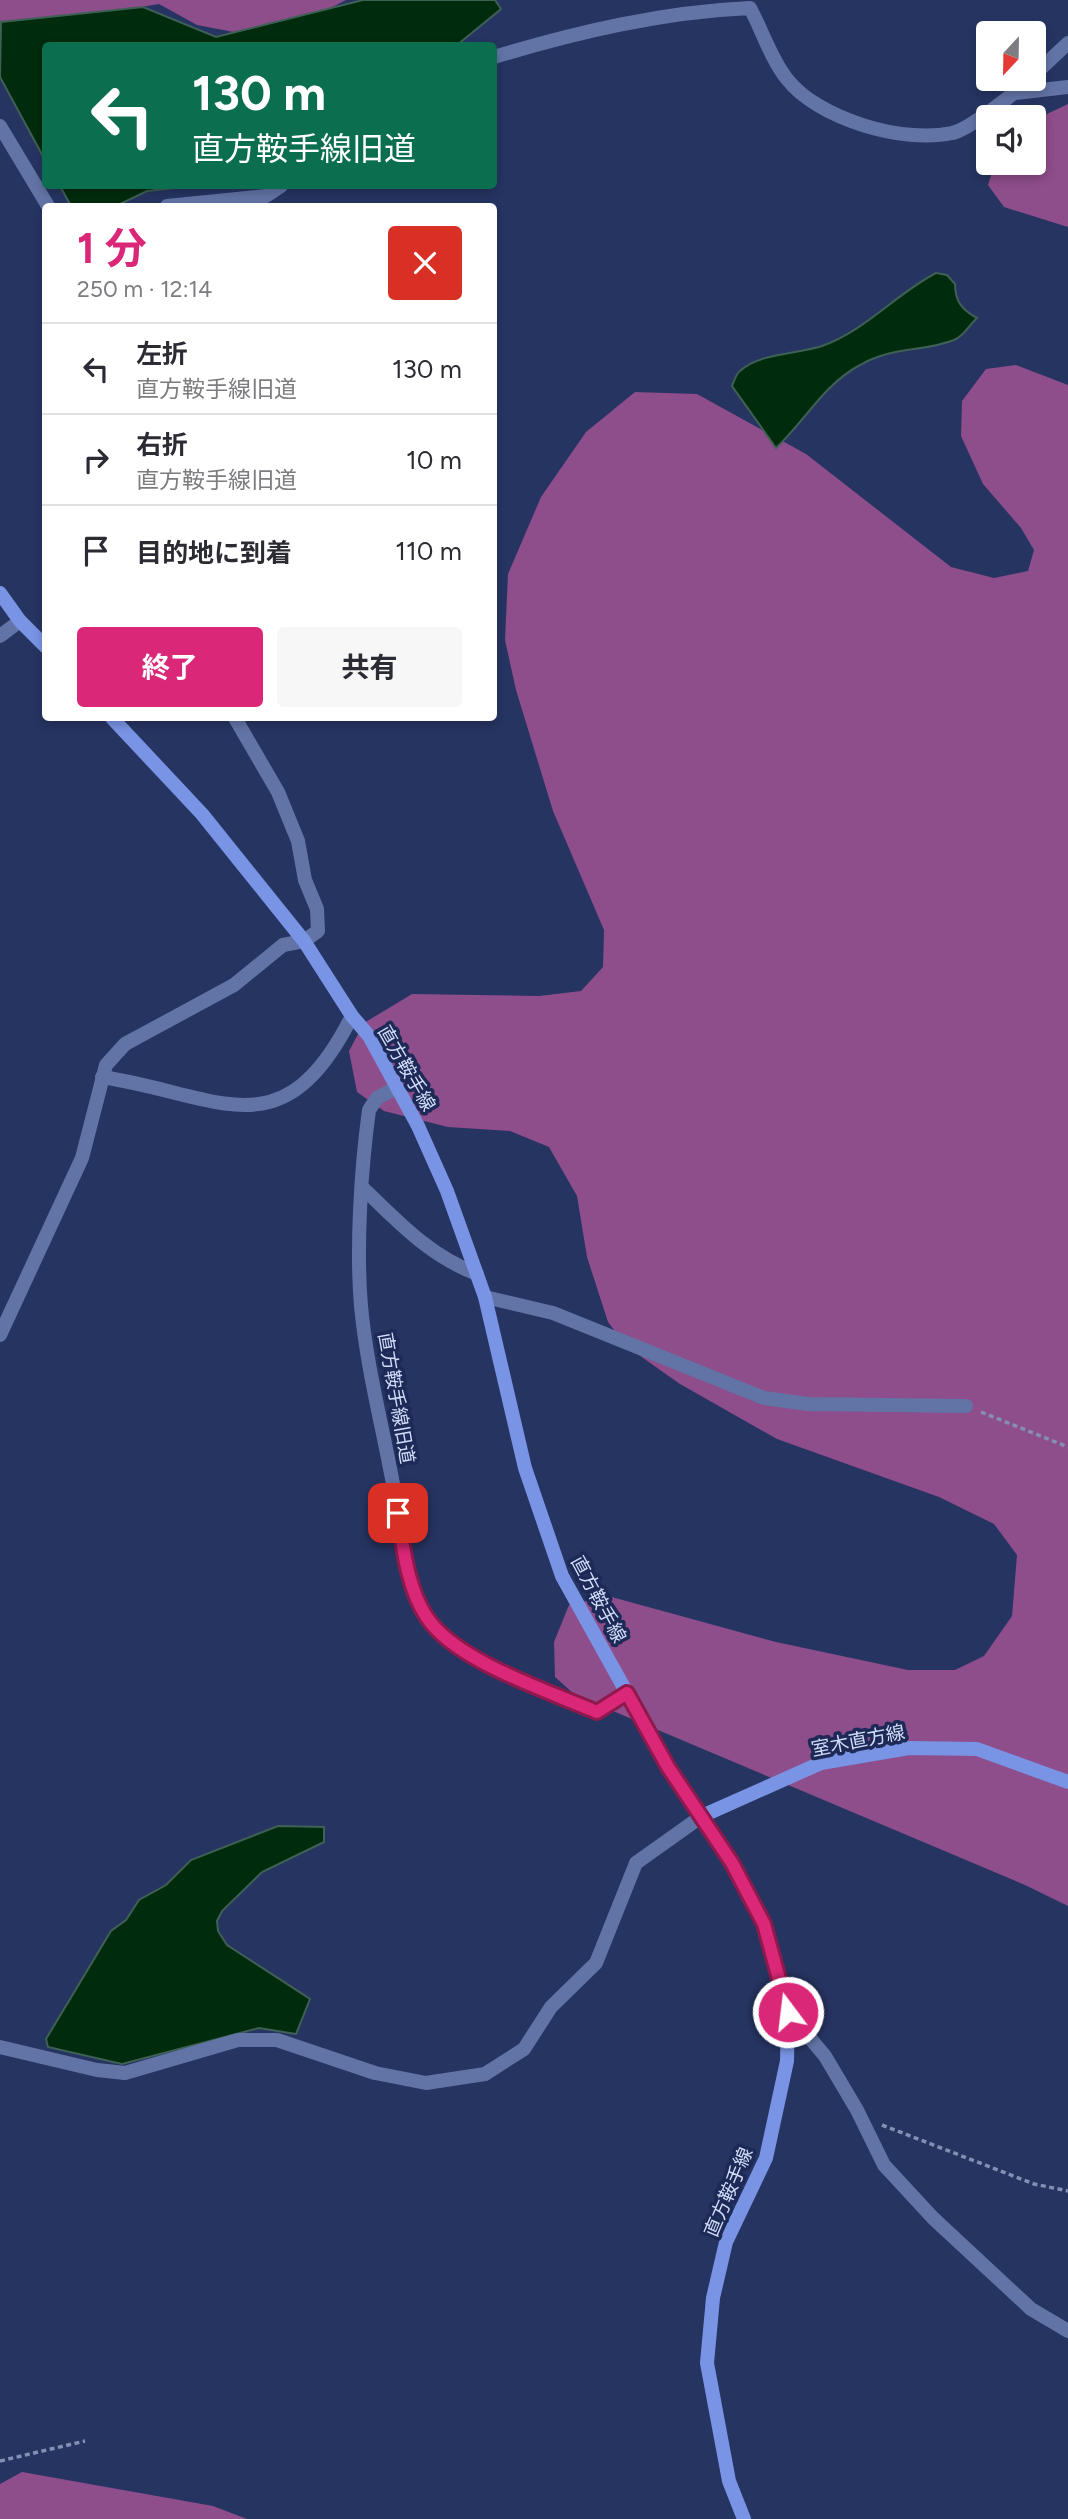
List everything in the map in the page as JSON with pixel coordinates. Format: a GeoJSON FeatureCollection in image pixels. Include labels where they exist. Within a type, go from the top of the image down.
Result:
{"type":"FeatureCollection","features":[{"type":"Feature","properties":{"kind":"main road"},"geometry":{"type":"LineString","coordinates":[[0,593],[20,621],[42,643]]}},
{"type":"Feature","properties":{"kind":"main road","name":"直方鞍手線"},"geometry":{"type":"LineString","coordinates":[[116,721],[202,814],[304,941],[352,1016],[369,1036],[418,1126],[447,1191],[485,1297],[525,1468],[562,1576],[668,1767],[702,1816],[764,1924],[788,2012],[787,2061],[766,2158],[726,2242],[713,2298],[707,2363],[729,2481],[744,2519]]}},
{"type":"Feature","properties":{"kind":"main road","name":"室木直方線"},"geometry":{"type":"LineString","coordinates":[[702,1816],[821,1763],[909,1748],[977,1749],[1068,1782]]}},
{"type":"Feature","properties":{"kind":"street"},"geometry":{"type":"LineString","coordinates":[[497,56],[580,31],[716,9],[750,8],[787,79],[817,106],[848,122],[923,136],[954,133],[1015,93],[1068,87]]}},
{"type":"Feature","properties":{"kind":"street"},"geometry":{"type":"LineString","coordinates":[[1046,64],[1068,43]]}},
{"type":"Feature","properties":{"kind":"street"},"geometry":{"type":"LineString","coordinates":[[0,126],[46,203]]}},
{"type":"Feature","properties":{"kind":"street"},"geometry":{"type":"LineString","coordinates":[[197,203],[266,196],[277,189]]}},
{"type":"Feature","properties":{"kind":"street"},"geometry":{"type":"LineString","coordinates":[[0,636],[20,621]]}},
{"type":"Feature","properties":{"kind":"street"},"geometry":{"type":"LineString","coordinates":[[0,1335],[82,1158],[106,1066],[125,1044],[234,985],[284,945],[304,941],[318,931],[317,909],[304,880],[299,841],[278,792],[237,721]]}},
{"type":"Feature","properties":{"kind":"street"},"geometry":{"type":"LineString","coordinates":[[102,1077],[149,1084],[181,1096],[238,1105],[277,1102],[291,1095],[326,1062],[352,1016]]}},
{"type":"Feature","properties":{"kind":"street","name":"直方鞍手線旧道"},"geometry":{"type":"LineString","coordinates":[[397,1088],[377,1098],[369,1110],[359,1278],[404,1554],[426,1617],[445,1638],[468,1655],[597,1712],[627,1693]]}},
{"type":"Feature","properties":{"kind":"street"},"geometry":{"type":"LineString","coordinates":[[364,1189],[418,1241],[456,1266],[477,1274]]}},
{"type":"Feature","properties":{"kind":"street"},"geometry":{"type":"LineString","coordinates":[[485,1297],[553,1314],[764,1398],[808,1404],[966,1406]]}},
{"type":"Feature","properties":{"kind":"street"},"geometry":{"type":"LineString","coordinates":[[0,2047],[97,2070],[125,2073],[238,2040],[277,2040],[375,2073],[426,2083],[485,2074],[523,2049],[551,2007],[596,1962],[636,1863],[702,1816]]}},
{"type":"Feature","properties":{"kind":"street"},"geometry":{"type":"LineString","coordinates":[[788,2012],[825,2056],[860,2115],[884,2165],[933,2218],[1031,2309],[1068,2331]]}},
{"type":"Feature","properties":{"kind":"path"},"geometry":{"type":"LineString","coordinates":[[966,1406],[1068,1447]]}},
{"type":"Feature","properties":{"kind":"path"},"geometry":{"type":"LineString","coordinates":[[860,2115],[1034,2184],[1068,2191]]}},
{"type":"Feature","properties":{"kind":"path"},"geometry":{"type":"LineString","coordinates":[[0,2461],[85,2441]]}},
{"type":"Feature","properties":{"kind":"shaded area"},"geometry":{"type":"Polygon","coordinates":[[[0,0],[346,0],[271,39],[197,25],[159,4],[0,30],[0,0]]]}},
{"type":"Feature","properties":{"kind":"shaded area"},"geometry":{"type":"Polygon","coordinates":[[[363,0],[495,0],[501,9],[461,42],[42,42],[42,154],[0,77],[1,22],[143,7],[216,37],[363,0]]]}},
{"type":"Feature","properties":{"kind":"shaded area"},"geometry":{"type":"Polygon","coordinates":[[[1068,104],[1068,227],[1004,207],[988,185],[991,175],[1046,175],[1046,114],[1068,104]]]}},
{"type":"Feature","properties":{"kind":"shaded area"},"geometry":{"type":"Polygon","coordinates":[[[62,189],[165,189],[147,191],[122,203],[69,203],[62,189]]]}},
{"type":"Feature","properties":{"kind":"shaded area"},"geometry":{"type":"Polygon","coordinates":[[[936,273],[947,275],[955,284],[960,304],[977,318],[964,333],[943,344],[884,355],[860,365],[835,382],[776,448],[732,386],[739,372],[757,361],[812,349],[838,339],[936,273]]]}},
{"type":"Feature","properties":{"kind":"shaded area"},"geometry":{"type":"Polygon","coordinates":[[[1016,365],[1068,385],[1068,1906],[1025,1885],[575,1695],[555,1677],[554,1642],[569,1605],[608,1596],[776,1642],[908,1670],[955,1670],[984,1656],[1012,1616],[1017,1555],[994,1524],[939,1497],[777,1439],[680,1384],[626,1346],[608,1322],[587,1257],[577,1196],[549,1147],[510,1131],[448,1127],[384,1111],[357,1092],[349,1051],[364,1023],[412,994],[539,996],[581,991],[603,967],[604,930],[553,811],[516,690],[505,640],[508,574],[541,497],[586,432],[635,392],[697,394],[806,454],[951,567],[994,578],[1028,571],[1034,550],[1021,528],[983,484],[961,436],[962,401],[986,369],[1016,365]]]}},
{"type":"Feature","properties":{"kind":"shaded area"},"geometry":{"type":"Polygon","coordinates":[[[278,1826],[324,1827],[324,1842],[262,1872],[222,1911],[217,1921],[218,1931],[227,1945],[310,1999],[296,2034],[259,2028],[122,2064],[48,2047],[46,2039],[111,1931],[126,1920],[139,1900],[166,1885],[191,1860],[278,1826]]]}},
{"type":"Feature","properties":{"kind":"shaded area"},"geometry":{"type":"Polygon","coordinates":[[[22,2472],[213,2506],[247,2519],[0,2519],[0,2484],[22,2472]]]}},
{"type":"Feature","properties":{"kind":"route"},"geometry":{"type":"LineString","coordinates":[[398,1513],[404,1554],[415,1593],[426,1617],[445,1638],[468,1655],[597,1712],[627,1693],[668,1767],[732,1863],[764,1924],[788,2012]]}}]}
